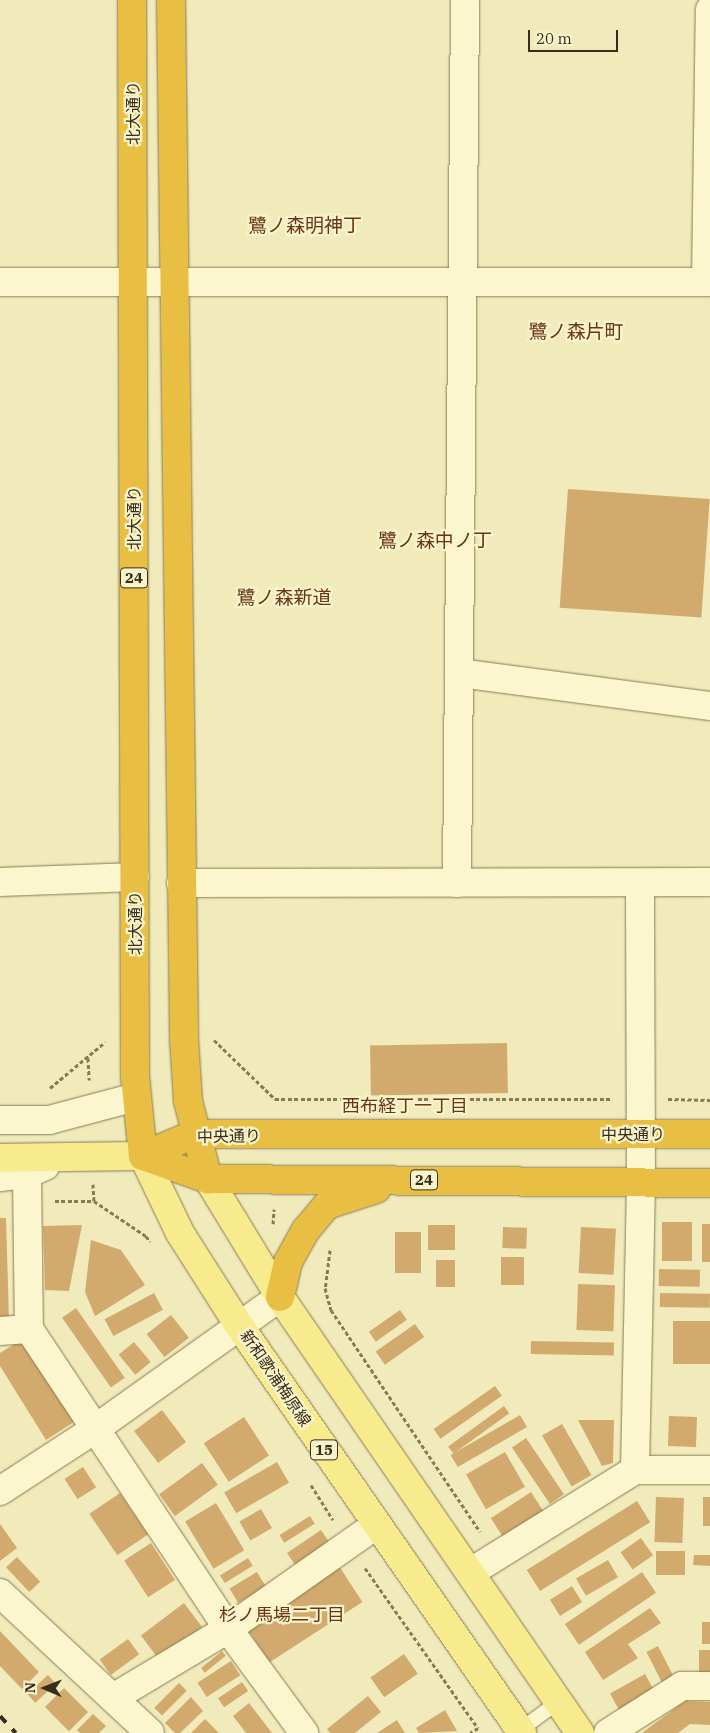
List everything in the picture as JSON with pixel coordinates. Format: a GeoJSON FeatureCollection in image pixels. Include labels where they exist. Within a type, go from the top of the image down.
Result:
{"type":"FeatureCollection","features":[{"type":"Feature","properties":{"kind":"highway","name":"北大通り"},"geometry":{"type":"LineString","coordinates":[[132,0],[136,1097],[143,1156]]}},
{"type":"Feature","properties":{"kind":"highway"},"geometry":{"type":"LineString","coordinates":[[171,0],[184,1039],[188,1102],[208,1179]]}},
{"type":"Feature","properties":{"kind":"highway","name":"中央通り"},"geometry":{"type":"LineString","coordinates":[[143,1156],[195,1134],[710,1134]]}},
{"type":"Feature","properties":{"kind":"highway","name":"24"},"geometry":{"type":"LineString","coordinates":[[143,1156],[208,1179],[710,1183]]}},
{"type":"Feature","properties":{"kind":"highway","name":"24"},"geometry":{"type":"LineString","coordinates":[[280,1297],[288,1262],[306,1230],[327,1205],[352,1195],[412,1180]]}},
{"type":"Feature","properties":{"kind":"main road"},"geometry":{"type":"LineString","coordinates":[[0,1158],[143,1156]]}},
{"type":"Feature","properties":{"kind":"main road","name":"新和歌浦梅原線"},"geometry":{"type":"LineString","coordinates":[[143,1156],[180,1233],[238,1324],[519,1732]]}},
{"type":"Feature","properties":{"kind":"main road"},"geometry":{"type":"LineString","coordinates":[[208,1179],[222,1207],[280,1297],[580,1733]]}},
{"type":"Feature","properties":{"kind":"street"},"geometry":{"type":"LineString","coordinates":[[457,884],[465,0]]}},
{"type":"Feature","properties":{"kind":"street"},"geometry":{"type":"LineString","coordinates":[[0,282],[463,280],[708,282],[710,10]]}},
{"type":"Feature","properties":{"kind":"street"},"geometry":{"type":"LineString","coordinates":[[458,673],[710,706]]}},
{"type":"Feature","properties":{"kind":"street"},"geometry":{"type":"LineString","coordinates":[[0,882],[135,877]]}},
{"type":"Feature","properties":{"kind":"street"},"geometry":{"type":"LineString","coordinates":[[635,1470],[641,1183],[640,882]]}},
{"type":"Feature","properties":{"kind":"street"},"geometry":{"type":"LineString","coordinates":[[181,883],[457,884],[710,882]]}},
{"type":"Feature","properties":{"kind":"street"},"geometry":{"type":"LineString","coordinates":[[0,1120],[49,1120],[136,1097]]}},
{"type":"Feature","properties":{"kind":"street"},"geometry":{"type":"LineString","coordinates":[[0,1177],[28,1174],[64,1157]]}},
{"type":"Feature","properties":{"kind":"street"},"geometry":{"type":"LineString","coordinates":[[28,1174],[29,1329],[228,1629],[304,1733]]}},
{"type":"Feature","properties":{"kind":"street"},"geometry":{"type":"LineString","coordinates":[[4,1480],[95,1429],[238,1324],[280,1297]]}},
{"type":"Feature","properties":{"kind":"street"},"geometry":{"type":"LineString","coordinates":[[0,1332],[29,1329]]}},
{"type":"Feature","properties":{"kind":"street"},"geometry":{"type":"LineString","coordinates":[[471,1572],[635,1470],[710,1470]]}},
{"type":"Feature","properties":{"kind":"street"},"geometry":{"type":"LineString","coordinates":[[113,1698],[228,1629],[376,1525]]}},
{"type":"Feature","properties":{"kind":"street"},"geometry":{"type":"LineString","coordinates":[[0,1593],[150,1733]]}},
{"type":"Feature","properties":{"kind":"street"},"geometry":{"type":"LineString","coordinates":[[608,1733],[682,1686],[710,1686]]}},
{"type":"Feature","properties":{"kind":"lane"},"geometry":{"type":"LineString","coordinates":[[519,1732],[558,1702]]}},
{"type":"Feature","properties":{"kind":"path"},"geometry":{"type":"LineString","coordinates":[[212,1038],[275,1099],[710,1100]]}},
{"type":"Feature","properties":{"kind":"path"},"geometry":{"type":"LineString","coordinates":[[43,1094],[109,1039]]}},
{"type":"Feature","properties":{"kind":"path"},"geometry":{"type":"LineString","coordinates":[[94,1201],[146,1236]]}},
{"type":"Feature","properties":{"kind":"path"},"geometry":{"type":"LineString","coordinates":[[331,1244],[326,1266],[326,1288],[331,1310],[497,1557]]}},
{"type":"Feature","properties":{"kind":"building"},"geometry":{"type":"Polygon","coordinates":[[[568,489],[710,499],[701,618],[560,608],[568,489]]]}},
{"type":"Feature","properties":{"kind":"building"},"geometry":{"type":"Polygon","coordinates":[[[507,1043],[508,1093],[371,1095],[370,1045],[507,1043]]]}},
{"type":"Feature","properties":{"kind":"building"},"geometry":{"type":"Polygon","coordinates":[[[0,1218],[6,1218],[9,1320],[0,1320],[0,1218]]]}},
{"type":"Feature","properties":{"kind":"building"},"geometry":{"type":"Polygon","coordinates":[[[662,1222],[692,1222],[692,1261],[662,1261],[662,1222]]]}},
{"type":"Feature","properties":{"kind":"building"},"geometry":{"type":"Polygon","coordinates":[[[702,1224],[710,1224],[710,1262],[702,1262],[702,1224]]]}},
{"type":"Feature","properties":{"kind":"building"},"geometry":{"type":"Polygon","coordinates":[[[82,1225],[69,1291],[45,1290],[43,1226],[82,1225]]]}},
{"type":"Feature","properties":{"kind":"building"},"geometry":{"type":"Polygon","coordinates":[[[428,1225],[455,1225],[455,1250],[428,1250],[428,1225]]]}},
{"type":"Feature","properties":{"kind":"building"},"geometry":{"type":"Polygon","coordinates":[[[503,1227],[527,1228],[526,1249],[502,1248],[503,1227]]]}},
{"type":"Feature","properties":{"kind":"building"},"geometry":{"type":"Polygon","coordinates":[[[581,1227],[616,1229],[614,1275],[579,1273],[581,1227]]]}},
{"type":"Feature","properties":{"kind":"building"},"geometry":{"type":"Polygon","coordinates":[[[395,1232],[421,1232],[421,1273],[395,1273],[395,1232]]]}},
{"type":"Feature","properties":{"kind":"building"},"geometry":{"type":"Polygon","coordinates":[[[91,1240],[121,1250],[145,1285],[95,1316],[85,1292],[91,1240]]]}},
{"type":"Feature","properties":{"kind":"building"},"geometry":{"type":"Polygon","coordinates":[[[501,1257],[524,1257],[524,1285],[501,1285],[501,1257]]]}},
{"type":"Feature","properties":{"kind":"building"},"geometry":{"type":"Polygon","coordinates":[[[436,1260],[455,1260],[455,1287],[436,1287],[436,1260]]]}},
{"type":"Feature","properties":{"kind":"building"},"geometry":{"type":"Polygon","coordinates":[[[659,1269],[700,1270],[700,1287],[659,1286],[659,1269]]]}},
{"type":"Feature","properties":{"kind":"building"},"geometry":{"type":"Polygon","coordinates":[[[578,1284],[615,1285],[613,1331],[576,1330],[578,1284]]]}},
{"type":"Feature","properties":{"kind":"building"},"geometry":{"type":"Polygon","coordinates":[[[154,1293],[163,1310],[113,1336],[105,1319],[154,1293]]]}},
{"type":"Feature","properties":{"kind":"building"},"geometry":{"type":"Polygon","coordinates":[[[660,1293],[710,1294],[710,1308],[660,1307],[660,1293]]]}},
{"type":"Feature","properties":{"kind":"building"},"geometry":{"type":"Polygon","coordinates":[[[76,1308],[125,1378],[111,1387],[62,1318],[76,1308]]]}},
{"type":"Feature","properties":{"kind":"building"},"geometry":{"type":"Polygon","coordinates":[[[400,1310],[407,1320],[376,1342],[369,1332],[400,1310]]]}},
{"type":"Feature","properties":{"kind":"building"},"geometry":{"type":"Polygon","coordinates":[[[171,1315],[189,1338],[164,1357],[147,1334],[171,1315]]]}},
{"type":"Feature","properties":{"kind":"building"},"geometry":{"type":"Polygon","coordinates":[[[673,1321],[710,1321],[710,1364],[673,1364],[673,1321]]]}},
{"type":"Feature","properties":{"kind":"building"},"geometry":{"type":"Polygon","coordinates":[[[415,1324],[424,1337],[385,1365],[376,1352],[415,1324]]]}},
{"type":"Feature","properties":{"kind":"building"},"geometry":{"type":"Polygon","coordinates":[[[26,1337],[77,1420],[46,1440],[0,1366],[0,1353],[26,1337]]]}},
{"type":"Feature","properties":{"kind":"building"},"geometry":{"type":"Polygon","coordinates":[[[531,1341],[614,1342],[614,1355],[531,1354],[531,1341]]]}},
{"type":"Feature","properties":{"kind":"building"},"geometry":{"type":"Polygon","coordinates":[[[134,1342],[151,1362],[135,1375],[119,1355],[134,1342]]]}},
{"type":"Feature","properties":{"kind":"building"},"geometry":{"type":"Polygon","coordinates":[[[495,1386],[502,1396],[440,1439],[434,1429],[495,1386]]]}},
{"type":"Feature","properties":{"kind":"building"},"geometry":{"type":"Polygon","coordinates":[[[504,1406],[509,1413],[453,1454],[448,1447],[504,1406]]]}},
{"type":"Feature","properties":{"kind":"building"},"geometry":{"type":"Polygon","coordinates":[[[162,1410],[186,1442],[158,1463],[134,1431],[162,1410]]]}},
{"type":"Feature","properties":{"kind":"building"},"geometry":{"type":"Polygon","coordinates":[[[520,1415],[527,1427],[458,1467],[451,1455],[520,1415]]]}},
{"type":"Feature","properties":{"kind":"building"},"geometry":{"type":"Polygon","coordinates":[[[669,1416],[697,1417],[696,1447],[668,1446],[669,1416]]]}},
{"type":"Feature","properties":{"kind":"building"},"geometry":{"type":"Polygon","coordinates":[[[244,1417],[269,1456],[229,1482],[204,1443],[244,1417]]]}},
{"type":"Feature","properties":{"kind":"building"},"geometry":{"type":"Polygon","coordinates":[[[578,1420],[614,1420],[613,1463],[602,1466],[578,1420]]]}},
{"type":"Feature","properties":{"kind":"building"},"geometry":{"type":"Polygon","coordinates":[[[562,1424],[592,1475],[572,1487],[542,1436],[562,1424]]]}},
{"type":"Feature","properties":{"kind":"building"},"geometry":{"type":"Polygon","coordinates":[[[526,1438],[564,1494],[550,1504],[512,1448],[526,1438]]]}},
{"type":"Feature","properties":{"kind":"building"},"geometry":{"type":"Polygon","coordinates":[[[505,1452],[525,1487],[486,1509],[466,1474],[505,1452]]]}},
{"type":"Feature","properties":{"kind":"building"},"geometry":{"type":"Polygon","coordinates":[[[277,1462],[289,1483],[236,1513],[224,1492],[277,1462]]]}},
{"type":"Feature","properties":{"kind":"building"},"geometry":{"type":"Polygon","coordinates":[[[202,1463],[218,1485],[175,1516],[159,1494],[202,1463]]]}},
{"type":"Feature","properties":{"kind":"building"},"geometry":{"type":"Polygon","coordinates":[[[83,1467],[96,1487],[78,1499],[65,1479],[83,1467]]]}},
{"type":"Feature","properties":{"kind":"building"},"geometry":{"type":"Polygon","coordinates":[[[531,1492],[544,1512],[504,1538],[491,1518],[531,1492]]]}},
{"type":"Feature","properties":{"kind":"building"},"geometry":{"type":"Polygon","coordinates":[[[120,1493],[148,1534],[117,1555],[89,1514],[120,1493]]]}},
{"type":"Feature","properties":{"kind":"building"},"geometry":{"type":"Polygon","coordinates":[[[656,1497],[684,1498],[682,1543],[654,1542],[656,1497]]]}},
{"type":"Feature","properties":{"kind":"building"},"geometry":{"type":"Polygon","coordinates":[[[703,1497],[710,1497],[710,1526],[703,1526],[703,1497]]]}},
{"type":"Feature","properties":{"kind":"building"},"geometry":{"type":"Polygon","coordinates":[[[637,1501],[650,1522],[540,1591],[527,1570],[637,1501]]]}},
{"type":"Feature","properties":{"kind":"building"},"geometry":{"type":"Polygon","coordinates":[[[216,1503],[244,1550],[213,1569],[185,1522],[216,1503]]]}},
{"type":"Feature","properties":{"kind":"building"},"geometry":{"type":"Polygon","coordinates":[[[261,1509],[272,1528],[250,1541],[239,1522],[261,1509]]]}},
{"type":"Feature","properties":{"kind":"building"},"geometry":{"type":"Polygon","coordinates":[[[310,1516],[315,1524],[284,1543],[279,1535],[310,1516]]]}},
{"type":"Feature","properties":{"kind":"building"},"geometry":{"type":"Polygon","coordinates":[[[0,1524],[17,1548],[0,1561],[0,1524]]]}},
{"type":"Feature","properties":{"kind":"building"},"geometry":{"type":"Polygon","coordinates":[[[321,1530],[329,1542],[295,1565],[287,1553],[321,1530]]]}},
{"type":"Feature","properties":{"kind":"building"},"geometry":{"type":"Polygon","coordinates":[[[641,1538],[653,1555],[633,1570],[621,1552],[641,1538]]]}},
{"type":"Feature","properties":{"kind":"building"},"geometry":{"type":"Polygon","coordinates":[[[151,1543],[175,1580],[148,1597],[124,1560],[151,1543]]]}},
{"type":"Feature","properties":{"kind":"building"},"geometry":{"type":"Polygon","coordinates":[[[656,1551],[685,1551],[685,1575],[656,1575],[656,1551]]]}},
{"type":"Feature","properties":{"kind":"building"},"geometry":{"type":"Polygon","coordinates":[[[694,1555],[710,1555],[710,1566],[693,1565],[694,1555]]]}},
{"type":"Feature","properties":{"kind":"building"},"geometry":{"type":"Polygon","coordinates":[[[17,1557],[40,1582],[29,1592],[6,1567],[17,1557]]]}},
{"type":"Feature","properties":{"kind":"building"},"geometry":{"type":"Polygon","coordinates":[[[248,1558],[253,1566],[225,1583],[220,1575],[248,1558]]]}},
{"type":"Feature","properties":{"kind":"building"},"geometry":{"type":"Polygon","coordinates":[[[608,1560],[618,1577],[586,1596],[576,1579],[608,1560]]]}},
{"type":"Feature","properties":{"kind":"building"},"geometry":{"type":"Polygon","coordinates":[[[339,1566],[362,1602],[269,1663],[246,1626],[339,1566]]]}},
{"type":"Feature","properties":{"kind":"building"},"geometry":{"type":"Polygon","coordinates":[[[257,1572],[266,1587],[238,1603],[230,1588],[257,1572]]]}},
{"type":"Feature","properties":{"kind":"building"},"geometry":{"type":"Polygon","coordinates":[[[642,1572],[656,1593],[579,1645],[565,1624],[642,1572]]]}},
{"type":"Feature","properties":{"kind":"building"},"geometry":{"type":"Polygon","coordinates":[[[572,1586],[582,1602],[560,1616],[550,1600],[572,1586]]]}},
{"type":"Feature","properties":{"kind":"building"},"geometry":{"type":"Polygon","coordinates":[[[184,1603],[202,1627],[159,1659],[141,1635],[184,1603]]]}},
{"type":"Feature","properties":{"kind":"building"},"geometry":{"type":"Polygon","coordinates":[[[650,1608],[661,1623],[628,1644],[638,1658],[603,1680],[585,1652],[650,1608]]]}},
{"type":"Feature","properties":{"kind":"building"},"geometry":{"type":"Polygon","coordinates":[[[702,1622],[710,1622],[710,1644],[702,1644],[702,1622]]]}},
{"type":"Feature","properties":{"kind":"building"},"geometry":{"type":"Polygon","coordinates":[[[0,1631],[39,1672],[22,1689],[0,1666],[0,1631]]]}},
{"type":"Feature","properties":{"kind":"building"},"geometry":{"type":"Polygon","coordinates":[[[128,1639],[139,1654],[111,1675],[100,1660],[128,1639]]]}},
{"type":"Feature","properties":{"kind":"building"},"geometry":{"type":"Polygon","coordinates":[[[658,1646],[674,1678],[663,1684],[646,1652],[658,1646]]]}},
{"type":"Feature","properties":{"kind":"building"},"geometry":{"type":"Polygon","coordinates":[[[699,1650],[710,1650],[710,1674],[699,1674],[699,1650]]]}},
{"type":"Feature","properties":{"kind":"building"},"geometry":{"type":"Polygon","coordinates":[[[222,1651],[226,1656],[205,1673],[201,1668],[222,1651]]]}},
{"type":"Feature","properties":{"kind":"building"},"geometry":{"type":"Polygon","coordinates":[[[404,1654],[418,1674],[384,1697],[370,1678],[404,1654]]]}},
{"type":"Feature","properties":{"kind":"building"},"geometry":{"type":"Polygon","coordinates":[[[231,1661],[240,1675],[207,1697],[197,1683],[231,1661]]]}},
{"type":"Feature","properties":{"kind":"building"},"geometry":{"type":"Polygon","coordinates":[[[645,1674],[654,1690],[619,1709],[610,1693],[645,1674]]]}},
{"type":"Feature","properties":{"kind":"building"},"geometry":{"type":"Polygon","coordinates":[[[48,1675],[56,1684],[35,1703],[27,1694],[48,1675]]]}},
{"type":"Feature","properties":{"kind":"building"},"geometry":{"type":"Polygon","coordinates":[[[242,1682],[248,1691],[224,1707],[218,1698],[242,1682]]]}},
{"type":"Feature","properties":{"kind":"building"},"geometry":{"type":"Polygon","coordinates":[[[179,1683],[187,1691],[162,1716],[154,1708],[179,1683]]]}},
{"type":"Feature","properties":{"kind":"building"},"geometry":{"type":"Polygon","coordinates":[[[64,1688],[88,1712],[69,1731],[45,1707],[64,1688]]]}},
{"type":"Feature","properties":{"kind":"building"},"geometry":{"type":"Polygon","coordinates":[[[368,1696],[381,1712],[355,1733],[330,1733],[327,1729],[368,1696]]]}},
{"type":"Feature","properties":{"kind":"building"},"geometry":{"type":"Polygon","coordinates":[[[191,1697],[203,1711],[180,1733],[175,1733],[165,1723],[191,1697]]]}},
{"type":"Feature","properties":{"kind":"building"},"geometry":{"type":"Polygon","coordinates":[[[685,1701],[710,1702],[710,1725],[690,1724],[678,1733],[642,1733],[685,1701]]]}},
{"type":"Feature","properties":{"kind":"building"},"geometry":{"type":"Polygon","coordinates":[[[249,1703],[272,1733],[246,1733],[233,1716],[249,1703]]]}},
{"type":"Feature","properties":{"kind":"building"},"geometry":{"type":"Polygon","coordinates":[[[445,1710],[457,1731],[419,1733],[416,1728],[445,1710]]]}},
{"type":"Feature","properties":{"kind":"building"},"geometry":{"type":"Polygon","coordinates":[[[93,1714],[106,1726],[99,1733],[80,1733],[77,1730],[93,1714]]]}},
{"type":"Feature","properties":{"kind":"building"},"geometry":{"type":"Polygon","coordinates":[[[205,1719],[219,1733],[191,1733],[205,1719]]]}},
{"type":"Feature","properties":{"kind":"building"},"geometry":{"type":"Polygon","coordinates":[[[397,1720],[405,1733],[377,1733],[397,1720]]]}},
{"type":"Feature","properties":{"kind":"railway"},"geometry":{"type":"LineString","coordinates":[[0,1716],[16,1733]]}},
{"type":"Feature","properties":{"kind":"district","name":"鷺ノ森明神丁"},"geometry":{"type":"Point","coordinates":[305,226]}},
{"type":"Feature","properties":{"kind":"district","name":"鷺ノ森片町"},"geometry":{"type":"Point","coordinates":[576,332]}},
{"type":"Feature","properties":{"kind":"district","name":"鷺ノ森中ノ丁"},"geometry":{"type":"Point","coordinates":[435,541]}},
{"type":"Feature","properties":{"kind":"district","name":"鷺ノ森新道"},"geometry":{"type":"Point","coordinates":[284,598]}},
{"type":"Feature","properties":{"kind":"district","name":"西布経丁一丁目"},"geometry":{"type":"Point","coordinates":[405,1106]}},
{"type":"Feature","properties":{"kind":"district","name":"杉ノ馬場二丁目"},"geometry":{"type":"Point","coordinates":[282,1615]}}]}
